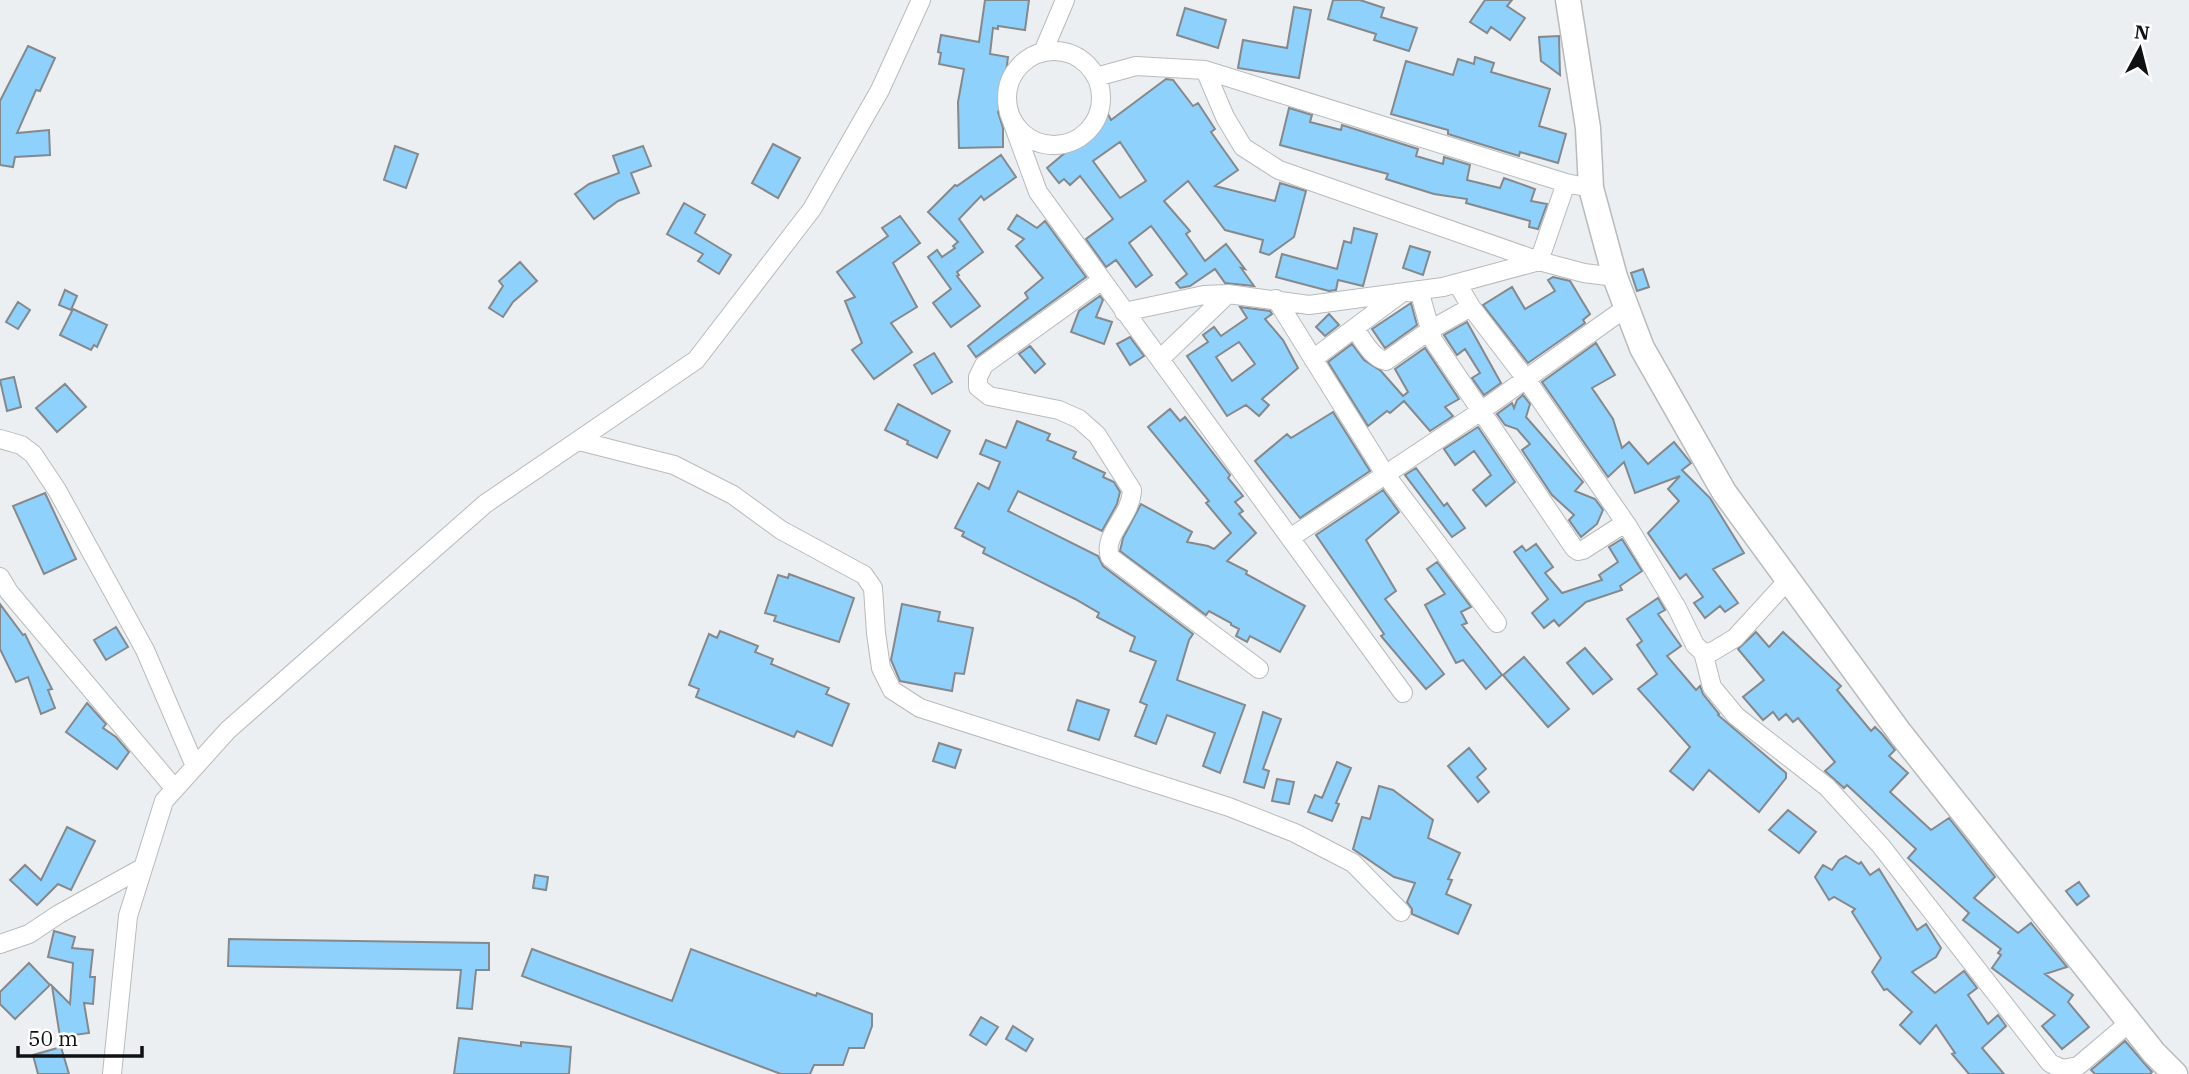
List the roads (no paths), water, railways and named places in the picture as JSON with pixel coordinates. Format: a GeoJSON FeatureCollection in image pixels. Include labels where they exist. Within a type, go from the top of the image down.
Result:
{"type":"FeatureCollection","features":[{"type":"Feature","properties":{"kind":"street"},"geometry":{"type":"LineString","coordinates":[[111,1074],[128,916],[164,801],[228,730],[485,504],[696,360],[812,209],[880,90],[921,0]]}},
{"type":"Feature","properties":{"kind":"street"},"geometry":{"type":"LineString","coordinates":[[1043,52],[1065,0]]}},
{"type":"Feature","properties":{"kind":"street"},"geometry":{"type":"LineString","coordinates":[[1568,0],[1588,128],[1591,188],[1615,277],[1642,348],[1724,492],[1900,733],[2130,1022],[2175,1074]]}},
{"type":"Feature","properties":{"kind":"street"},"geometry":{"type":"LineString","coordinates":[[1009,113],[1016,127],[1035,141],[1057,145],[1072,142],[1086,134],[1101,107],[1101,91],[1096,77],[1087,64],[1074,55],[1059,51],[1043,52],[1028,58],[1017,68],[1009,82],[1006,97],[1009,113],[1038,192],[1403,693]]}},
{"type":"Feature","properties":{"kind":"street"},"geometry":{"type":"LineString","coordinates":[[1096,77],[1136,66],[1205,70],[1566,183],[1591,188]]}},
{"type":"Feature","properties":{"kind":"street"},"geometry":{"type":"LineString","coordinates":[[1205,70],[1224,117],[1243,147],[1279,170],[1539,261],[1584,273],[1615,277]]}},
{"type":"Feature","properties":{"kind":"street"},"geometry":{"type":"LineString","coordinates":[[1539,261],[1566,183]]}},
{"type":"Feature","properties":{"kind":"street"},"geometry":{"type":"LineString","coordinates":[[1124,312],[1204,295],[1228,294],[1309,305],[1457,283],[1539,261]]}},
{"type":"Feature","properties":{"kind":"street"},"geometry":{"type":"LineString","coordinates":[[1102,280],[984,365],[978,377],[978,387],[989,396],[1059,410],[1080,419],[1097,435],[1132,490],[1128,510],[1108,541],[1110,557],[1259,669]]}},
{"type":"Feature","properties":{"kind":"street"},"geometry":{"type":"LineString","coordinates":[[1457,283],[1471,307],[1526,379],[1625,523],[1677,608],[1695,645],[1703,652],[1710,653],[1735,638],[1788,580]]}},
{"type":"Feature","properties":{"kind":"street"},"geometry":{"type":"LineString","coordinates":[[1313,359],[1410,291]]}},
{"type":"Feature","properties":{"kind":"street"},"geometry":{"type":"LineString","coordinates":[[1410,291],[1433,340],[1574,548],[1577,551],[1583,550],[1625,523]]}},
{"type":"Feature","properties":{"kind":"street"},"geometry":{"type":"LineString","coordinates":[[1160,359],[1228,294]]}},
{"type":"Feature","properties":{"kind":"street"},"geometry":{"type":"LineString","coordinates":[[1276,299],[1385,474],[1497,623]]}},
{"type":"Feature","properties":{"kind":"street"},"geometry":{"type":"LineString","coordinates":[[1355,329],[1375,356],[1386,361],[1430,330],[1471,307]]}},
{"type":"Feature","properties":{"kind":"street"},"geometry":{"type":"LineString","coordinates":[[1290,538],[1481,411],[1627,307]]}},
{"type":"Feature","properties":{"kind":"street"},"geometry":{"type":"LineString","coordinates":[[0,439],[21,445],[33,454],[57,490],[145,650],[195,766]]}},
{"type":"Feature","properties":{"kind":"street"},"geometry":{"type":"LineString","coordinates":[[579,441],[674,465],[733,495],[781,530],[864,575],[873,588],[881,668],[892,690],[920,708],[1229,807],[1295,832],[1353,863],[1401,912]]}},
{"type":"Feature","properties":{"kind":"street"},"geometry":{"type":"LineString","coordinates":[[0,577],[9,592],[175,789]]}},
{"type":"Feature","properties":{"kind":"street"},"geometry":{"type":"LineString","coordinates":[[1703,652],[1712,687],[1736,716],[1827,787],[1881,846],[2050,1063],[2062,1069],[2078,1066],[2130,1022]]}},
{"type":"Feature","properties":{"kind":"street"},"geometry":{"type":"LineString","coordinates":[[0,944],[29,933],[142,868]]}}]}
